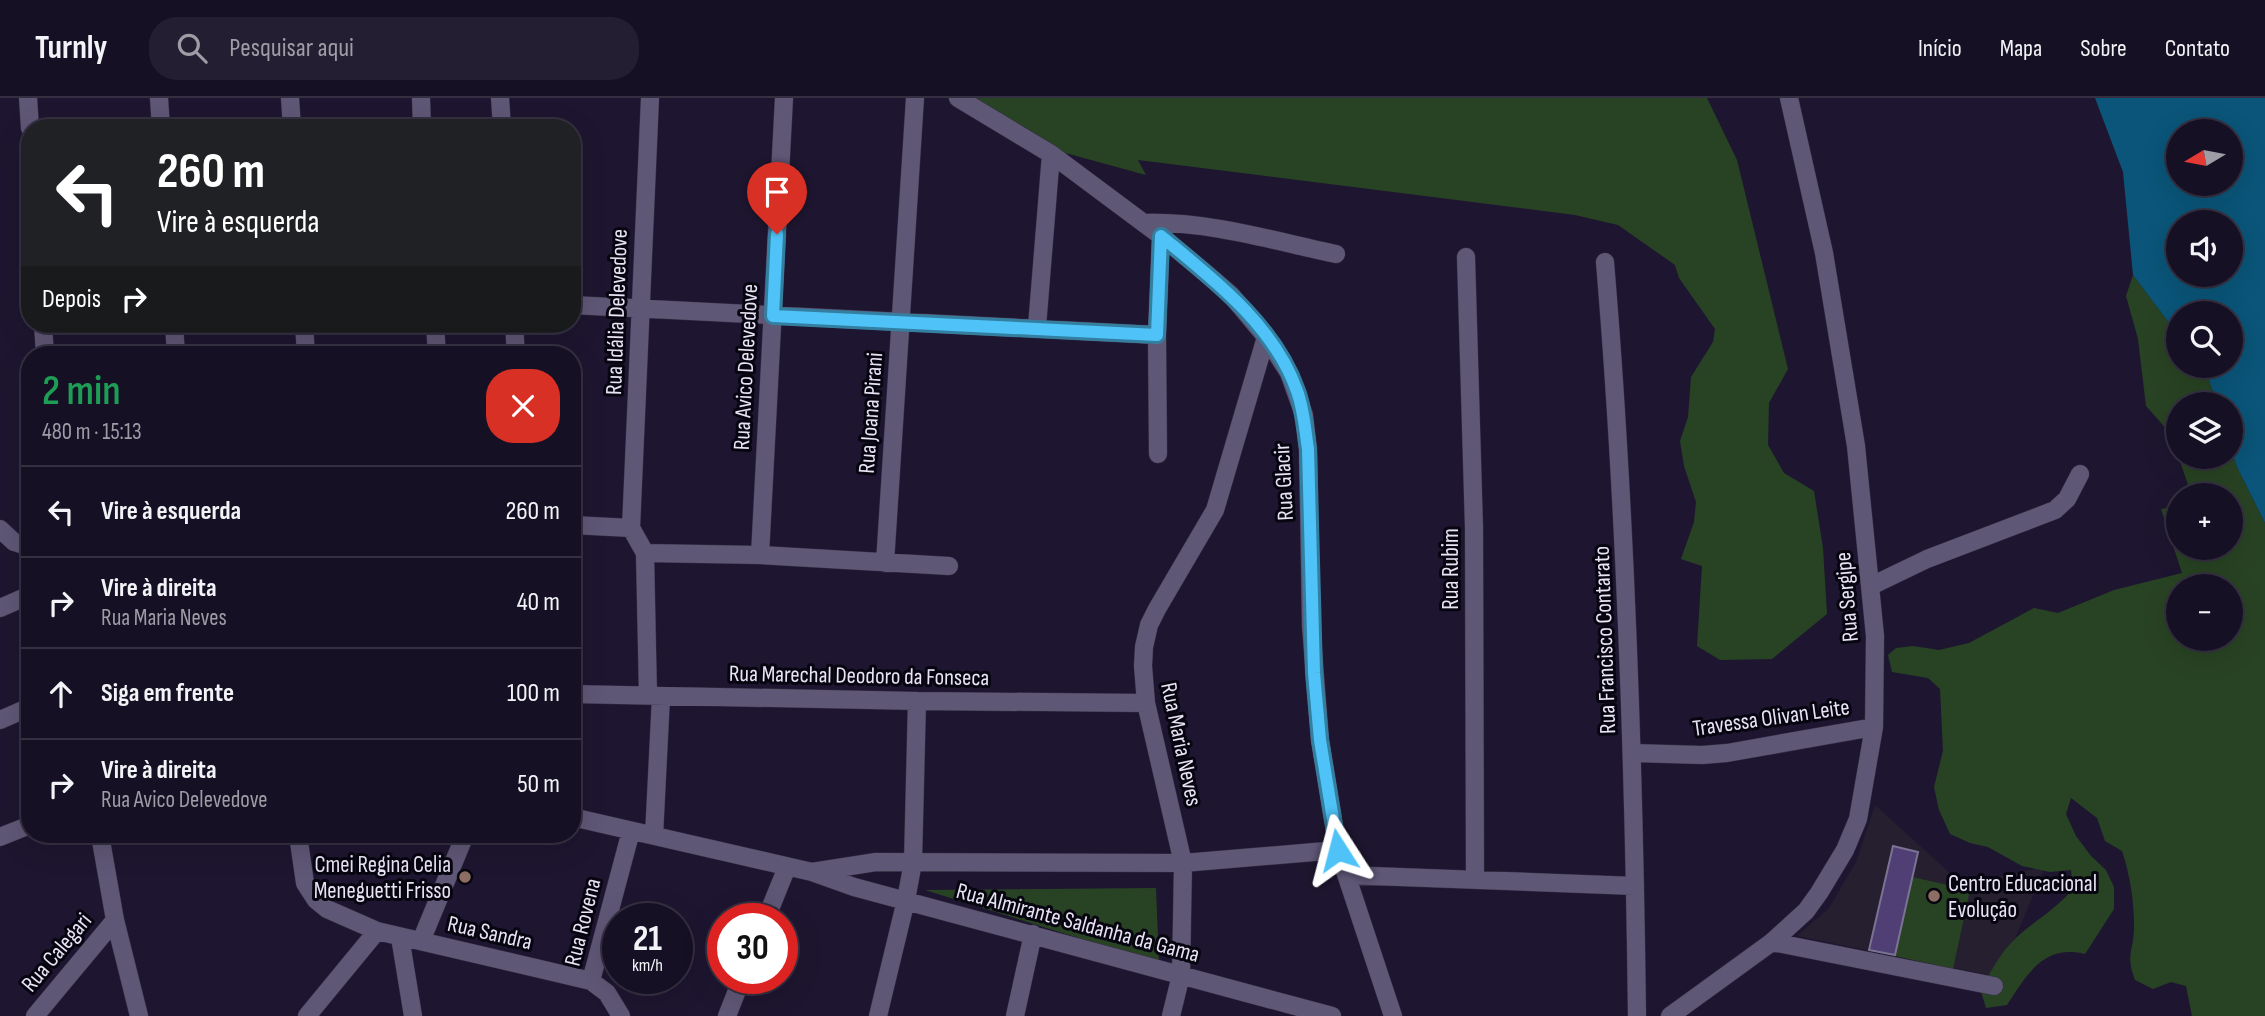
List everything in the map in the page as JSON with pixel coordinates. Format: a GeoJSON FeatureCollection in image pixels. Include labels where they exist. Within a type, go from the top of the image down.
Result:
{"type":"FeatureCollection","features":[{"type":"Feature","properties":{"kind":"street"},"geometry":{"type":"LineString","coordinates":[[28,98],[29,119]]}},
{"type":"Feature","properties":{"kind":"street"},"geometry":{"type":"LineString","coordinates":[[159,98],[160,119]]}},
{"type":"Feature","properties":{"kind":"street"},"geometry":{"type":"LineString","coordinates":[[290,98],[291,119]]}},
{"type":"Feature","properties":{"kind":"street"},"geometry":{"type":"LineString","coordinates":[[421,98],[422,119]]}},
{"type":"Feature","properties":{"kind":"street"},"geometry":{"type":"LineString","coordinates":[[500,98],[501,119]]}},
{"type":"Feature","properties":{"kind":"street","name":"Rua Idália Delevedove"},"geometry":{"type":"LineString","coordinates":[[631,528],[650,98]]}},
{"type":"Feature","properties":{"kind":"street","name":"Rua Avico Delevedove"},"geometry":{"type":"LineString","coordinates":[[760,555],[783,98]]}},
{"type":"Feature","properties":{"kind":"street","name":"Rua Joana Pirani"},"geometry":{"type":"LineString","coordinates":[[885,563],[915,98]]}},
{"type":"Feature","properties":{"kind":"street","name":"Rua Glacir"},"geometry":{"type":"LineString","coordinates":[[958,98],[1051,154],[1161,236],[1231,295],[1266,337],[1289,373],[1304,415],[1308,449],[1314,673],[1320,740],[1338,850],[1393,1016]]}},
{"type":"Feature","properties":{"kind":"street","name":"Rua Sergipe"},"geometry":{"type":"LineString","coordinates":[[1670,1016],[1772,942],[1806,911],[1819,894],[1845,850],[1858,819],[1874,727],[1875,647],[1856,446],[1824,253],[1789,98]]}},
{"type":"Feature","properties":{"kind":"street"},"geometry":{"type":"LineString","coordinates":[[1037,327],[1051,154]]}},
{"type":"Feature","properties":{"kind":"street"},"geometry":{"type":"LineString","coordinates":[[1144,223],[1196,225],[1336,254]]}},
{"type":"Feature","properties":{"kind":"street"},"geometry":{"type":"LineString","coordinates":[[1158,454],[1157,335],[1161,236]]}},
{"type":"Feature","properties":{"kind":"street","name":"Rua Rubim"},"geometry":{"type":"LineString","coordinates":[[1466,257],[1475,528],[1475,880]]}},
{"type":"Feature","properties":{"kind":"street","name":"Rua Francisco Contarato"},"geometry":{"type":"LineString","coordinates":[[1605,262],[1619,431],[1633,753],[1637,1016]]}},
{"type":"Feature","properties":{"kind":"street"},"geometry":{"type":"LineString","coordinates":[[581,305],[640,310],[1037,327],[1157,335]]}},
{"type":"Feature","properties":{"kind":"street","name":"Rua Maria Neves"},"geometry":{"type":"LineString","coordinates":[[1171,1016],[1181,975],[1183,863],[1146,703],[1144,647],[1149,625],[1215,510],[1230,467],[1266,337]]}},
{"type":"Feature","properties":{"kind":"street"},"geometry":{"type":"LineString","coordinates":[[1871,586],[1927,559],[2054,510],[2067,499],[2080,474]]}},
{"type":"Feature","properties":{"kind":"street"},"geometry":{"type":"LineString","coordinates":[[581,525],[631,528],[645,553],[655,696],[654,836]]}},
{"type":"Feature","properties":{"kind":"street"},"geometry":{"type":"LineString","coordinates":[[0,529],[21,544]]}},
{"type":"Feature","properties":{"kind":"street"},"geometry":{"type":"LineString","coordinates":[[645,553],[760,555],[949,566]]}},
{"type":"Feature","properties":{"kind":"street"},"geometry":{"type":"LineString","coordinates":[[0,608],[21,599]]}},
{"type":"Feature","properties":{"kind":"street","name":"Rua Marechal Deodoro da Fonseca"},"geometry":{"type":"LineString","coordinates":[[581,694],[1146,703]]}},
{"type":"Feature","properties":{"kind":"street"},"geometry":{"type":"LineString","coordinates":[[878,1016],[913,862],[917,701]]}},
{"type":"Feature","properties":{"kind":"street"},"geometry":{"type":"LineString","coordinates":[[0,720],[21,711]]}},
{"type":"Feature","properties":{"kind":"street","name":"Travessa Olivan Leite"},"geometry":{"type":"LineString","coordinates":[[1633,753],[1727,753],[1874,727]]}},
{"type":"Feature","properties":{"kind":"street","name":"Rua Almirante Saldanha da Gama"},"geometry":{"type":"LineString","coordinates":[[581,819],[812,872],[854,887],[1332,1016]]}},
{"type":"Feature","properties":{"kind":"street"},"geometry":{"type":"LineString","coordinates":[[0,850],[15,831]]}},
{"type":"Feature","properties":{"kind":"street","name":"Rua Rovena"},"geometry":{"type":"LineString","coordinates":[[621,1016],[607,993],[591,981],[631,831]]}},
{"type":"Feature","properties":{"kind":"street"},"geometry":{"type":"LineString","coordinates":[[101,843],[115,920],[139,1016]]}},
{"type":"Feature","properties":{"kind":"street","name":"Rua Sandra"},"geometry":{"type":"LineString","coordinates":[[299,843],[305,883],[316,900],[327,909],[377,931],[591,981]]}},
{"type":"Feature","properties":{"kind":"street"},"geometry":{"type":"LineString","coordinates":[[421,941],[462,843]]}},
{"type":"Feature","properties":{"kind":"street","name":"Rua Almirante Saldanha da Gama"},"geometry":{"type":"LineString","coordinates":[[812,872],[859,864],[913,862],[1183,863],[1338,850]]}},
{"type":"Feature","properties":{"kind":"street"},"geometry":{"type":"LineString","coordinates":[[772,903],[787,867]]}},
{"type":"Feature","properties":{"kind":"street"},"geometry":{"type":"LineString","coordinates":[[1346,875],[1635,886]]}},
{"type":"Feature","properties":{"kind":"street","name":"Rua Calegari"},"geometry":{"type":"LineString","coordinates":[[35,1016],[115,920]]}},
{"type":"Feature","properties":{"kind":"street"},"geometry":{"type":"LineString","coordinates":[[307,1016],[377,931]]}},
{"type":"Feature","properties":{"kind":"street"},"geometry":{"type":"LineString","coordinates":[[1015,1016],[1033,934]]}},
{"type":"Feature","properties":{"kind":"street"},"geometry":{"type":"LineString","coordinates":[[400,937],[412,1016]]}},
{"type":"Feature","properties":{"kind":"street"},"geometry":{"type":"LineString","coordinates":[[1772,942],[1994,986]]}},
{"type":"Feature","properties":{"kind":"street"},"geometry":{"type":"LineString","coordinates":[[727,1016],[736,994]]}},
{"type":"Feature","properties":{"kind":"shaded area","name":"Centro Educacional Evolução"},"geometry":{"type":"Polygon","coordinates":[[[1875,805],[1962,884],[2045,867],[1999,977],[1797,936],[1829,908],[1856,862],[1875,805]]]}},
{"type":"Feature","properties":{"kind":"green space"},"geometry":{"type":"Polygon","coordinates":[[[952,98],[1707,98],[1737,160],[1788,369],[1769,403],[1768,445],[1784,473],[1814,491],[1823,548],[1827,614],[1772,659],[1720,660],[1697,646],[1702,566],[1681,559],[1694,522],[1696,502],[1684,466],[1680,441],[1688,417],[1691,377],[1713,342],[1715,329],[1679,278],[1675,265],[1618,225],[1575,215],[1138,160],[1146,175],[1069,154],[1028,147],[952,98]]]}},
{"type":"Feature","properties":{"kind":"green space"},"geometry":{"type":"Polygon","coordinates":[[[2133,275],[2166,319],[2166,378],[2208,378],[2213,392],[2166,392],[2166,428],[2146,406],[2138,339],[2126,296],[2133,275]]]}},
{"type":"Feature","properties":{"kind":"green space"},"geometry":{"type":"Polygon","coordinates":[[[2183,469],[2238,469],[2265,523],[2265,1016],[2192,1016],[2186,986],[2171,982],[2153,989],[2135,980],[2130,958],[2134,935],[2132,898],[2122,851],[2105,841],[2097,818],[2071,798],[2066,814],[2076,836],[2106,870],[2114,887],[2114,909],[2085,954],[2058,953],[2048,958],[2030,973],[2007,1005],[1986,1008],[1980,988],[2012,942],[2073,888],[2071,870],[2050,872],[2022,866],[1988,847],[1950,834],[1939,810],[1934,787],[1943,751],[1940,689],[1928,678],[1892,672],[1888,655],[1896,648],[1913,646],[1939,650],[1969,643],[2034,608],[2058,613],[2114,590],[2166,577],[2166,651],[2243,651],[2243,574],[2178,574],[2182,573],[2178,560],[2243,560],[2243,483],[2188,483],[2183,469]]]}},
{"type":"Feature","properties":{"kind":"green space"},"geometry":{"type":"Polygon","coordinates":[[[2166,508],[2166,524],[2161,509],[2166,508]]]}},
{"type":"Feature","properties":{"kind":"green space"},"geometry":{"type":"Polygon","coordinates":[[[1912,877],[1970,890],[1953,969],[1895,956],[1912,877]]]}},
{"type":"Feature","properties":{"kind":"green space"},"geometry":{"type":"Polygon","coordinates":[[[1156,888],[1159,963],[925,890],[1156,888]]]}},
{"type":"Feature","properties":{"kind":"water"},"geometry":{"type":"Polygon","coordinates":[[[2095,98],[2265,98],[2265,523],[2238,469],[2243,469],[2243,392],[2213,392],[2208,378],[2243,378],[2243,301],[2166,301],[2166,319],[2133,275],[2123,172],[2095,98]]]}},
{"type":"Feature","properties":{"kind":"building"},"geometry":{"type":"Polygon","coordinates":[[[1893,846],[1918,852],[1895,955],[1869,950],[1893,846]]]}},
{"type":"Feature","properties":{"kind":"place","name":"Cmei Regina Celia Meneguetti Frisso"},"geometry":{"type":"Point","coordinates":[465,877]}},
{"type":"Feature","properties":{"kind":"place","name":"Centro Educacional Evolução"},"geometry":{"type":"Point","coordinates":[1934,896]}},
{"type":"Feature","properties":{"kind":"route"},"geometry":{"type":"LineString","coordinates":[[777,234],[773,316],[1157,335],[1161,236],[1231,295],[1279,356],[1289,373],[1304,415],[1308,449],[1314,673],[1320,740],[1338,850]]}}]}
